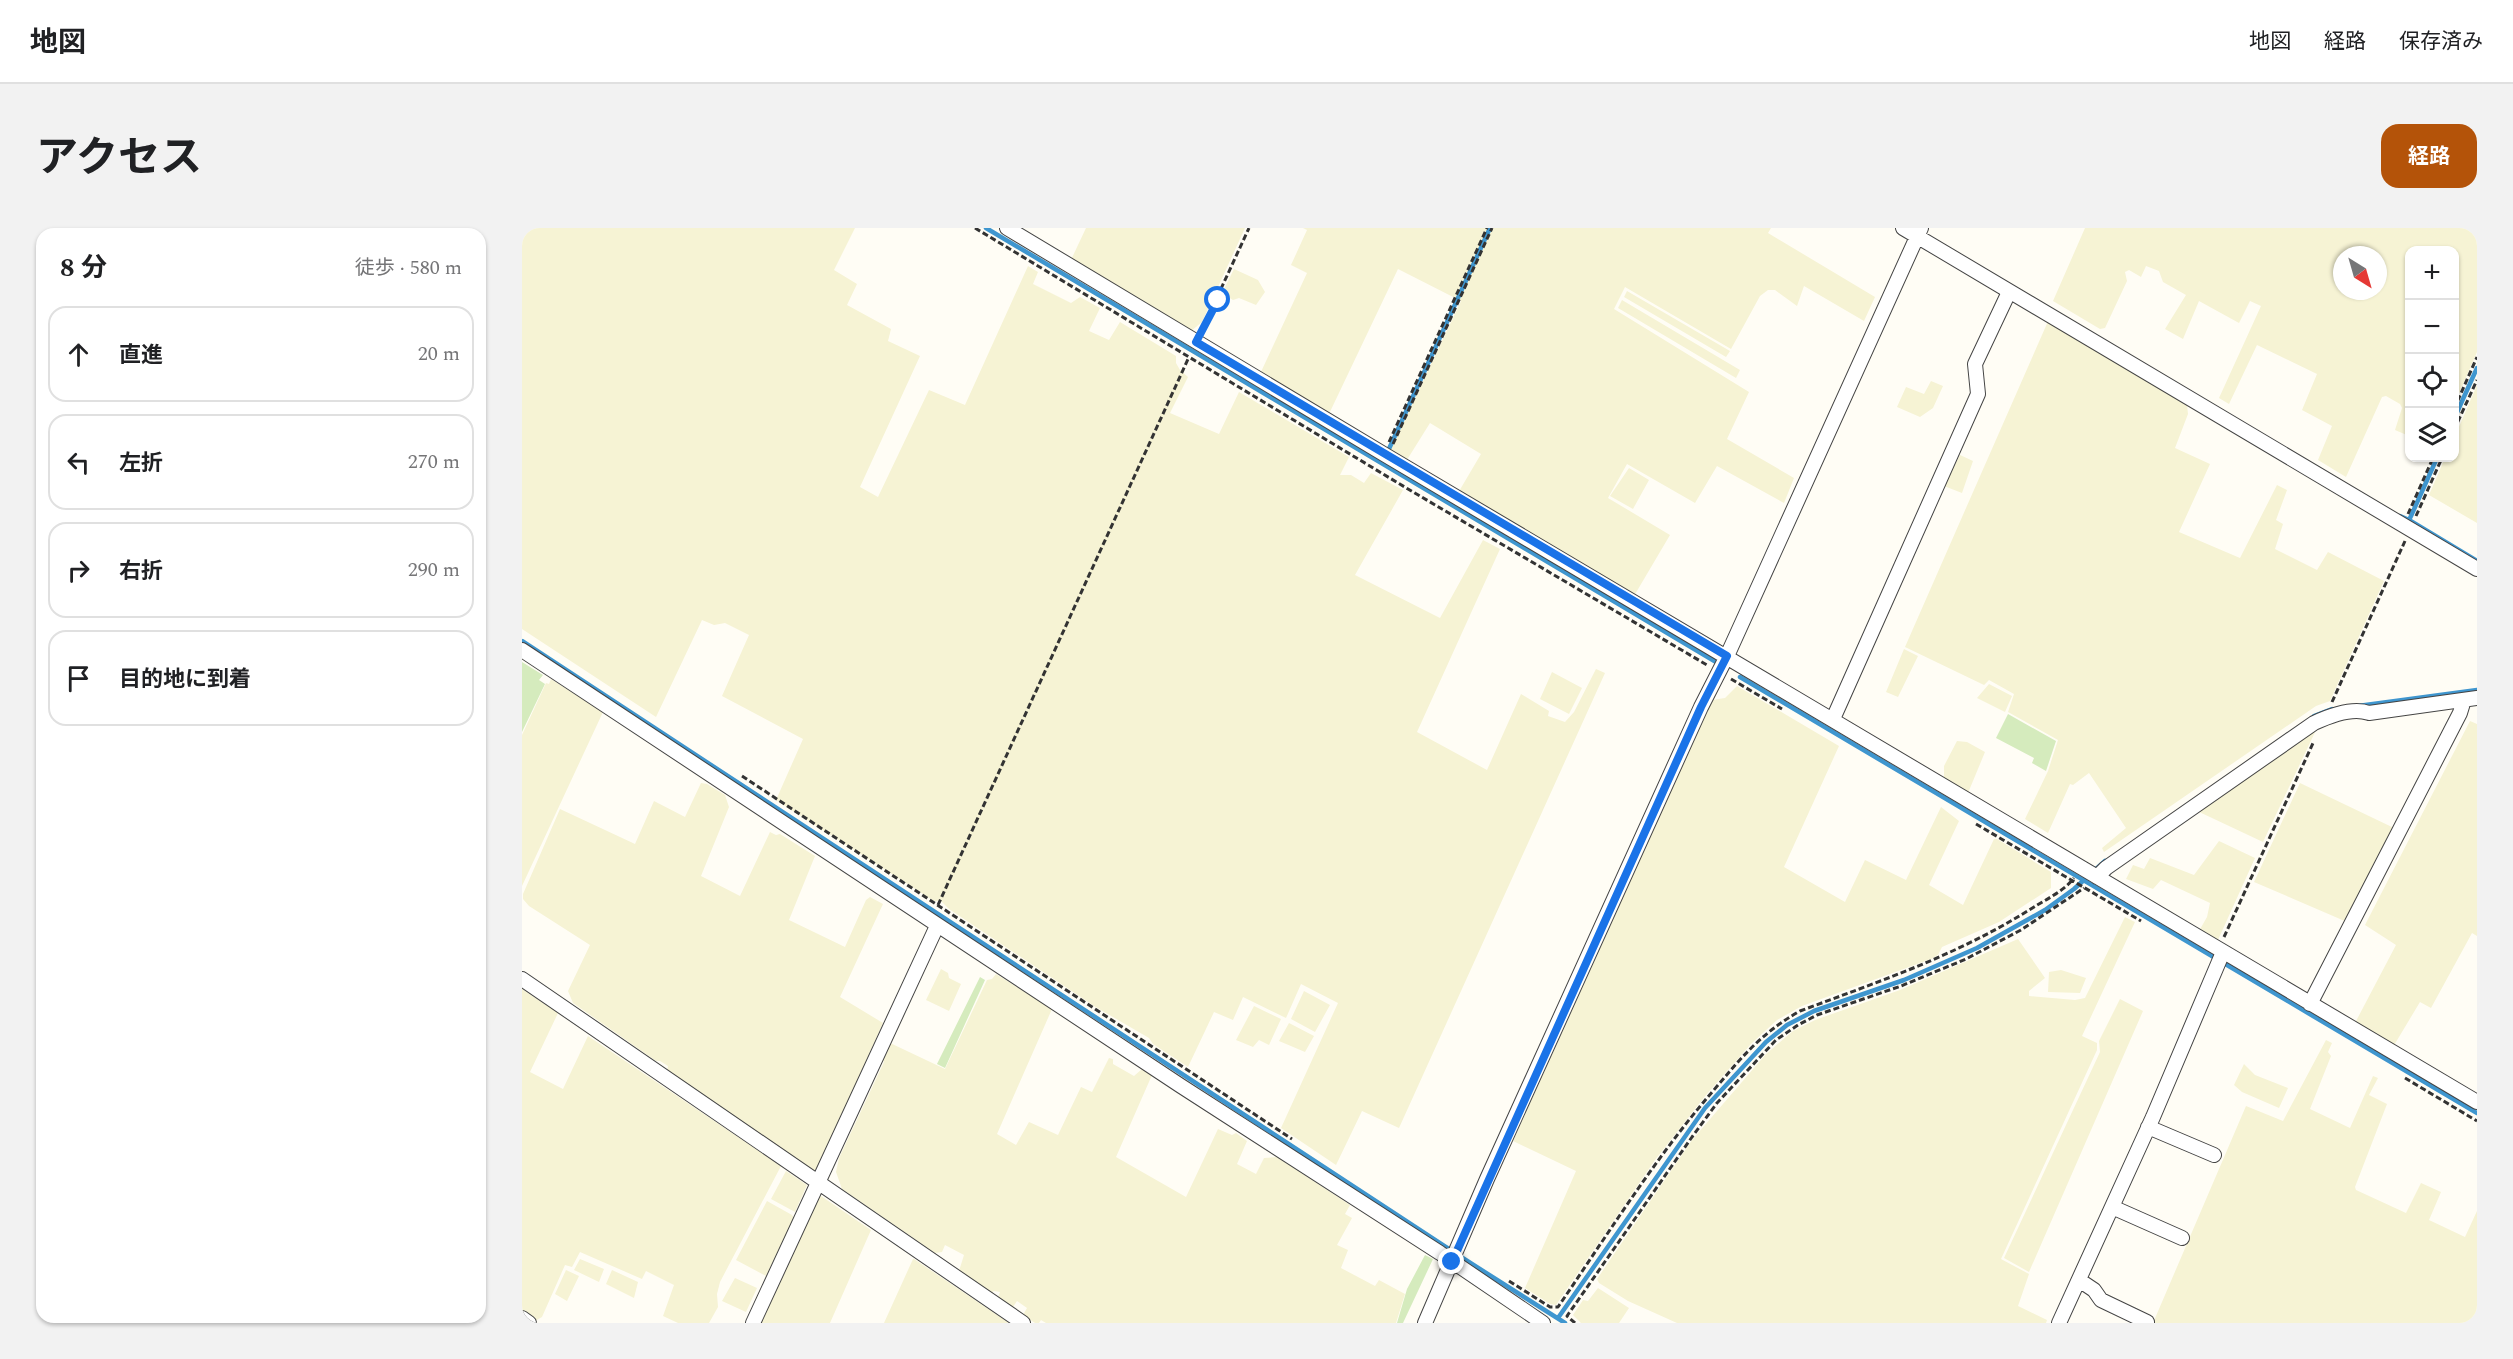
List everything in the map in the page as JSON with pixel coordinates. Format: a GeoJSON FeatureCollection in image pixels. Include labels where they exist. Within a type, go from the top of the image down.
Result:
{"type":"FeatureCollection","features":[{"type":"Feature","properties":{"kind":"street"},"geometry":{"type":"LineString","coordinates":[[1007,228],[1385,455],[1833,719],[2220,956],[2310,1004],[2477,1102]]}},
{"type":"Feature","properties":{"kind":"street"},"geometry":{"type":"LineString","coordinates":[[1903,228],[1919,232],[2009,292],[2412,526],[2477,569]]}},
{"type":"Feature","properties":{"kind":"street"},"geometry":{"type":"LineString","coordinates":[[1425,1323],[1686,739],[1727,656],[1919,232]]}},
{"type":"Feature","properties":{"kind":"street"},"geometry":{"type":"LineString","coordinates":[[1833,719],[1978,394],[1975,364],[2009,292]]}},
{"type":"Feature","properties":{"kind":"street"},"geometry":{"type":"LineString","coordinates":[[522,650],[937,926],[1454,1256],[1543,1323]]}},
{"type":"Feature","properties":{"kind":"street"},"geometry":{"type":"LineString","coordinates":[[2091,877],[2325,718],[2364,711],[2369,713],[2470,699]]}},
{"type":"Feature","properties":{"kind":"street"},"geometry":{"type":"LineString","coordinates":[[2310,1004],[2460,713],[2470,699]]}},
{"type":"Feature","properties":{"kind":"street"},"geometry":{"type":"LineString","coordinates":[[753,1323],[937,926]]}},
{"type":"Feature","properties":{"kind":"street"},"geometry":{"type":"LineString","coordinates":[[2059,1323],[2148,1127],[2220,956]]}},
{"type":"Feature","properties":{"kind":"street"},"geometry":{"type":"LineString","coordinates":[[522,979],[1023,1323]]}},
{"type":"Feature","properties":{"kind":"street"},"geometry":{"type":"LineString","coordinates":[[2148,1127],[2214,1155]]}},
{"type":"Feature","properties":{"kind":"street"},"geometry":{"type":"LineString","coordinates":[[2112,1207],[2182,1238]]}},
{"type":"Feature","properties":{"kind":"street"},"geometry":{"type":"LineString","coordinates":[[2079,1280],[2094,1290],[2101,1300],[2147,1322]]}},
{"type":"Feature","properties":{"kind":"street"},"geometry":{"type":"LineString","coordinates":[[522,1318],[529,1323]]}},
{"type":"Feature","properties":{"kind":"path"},"geometry":{"type":"LineString","coordinates":[[975,228],[1719,672]]}},
{"type":"Feature","properties":{"kind":"path"},"geometry":{"type":"LineString","coordinates":[[1196,342],[1218,300],[1250,228]]}},
{"type":"Feature","properties":{"kind":"path"},"geometry":{"type":"LineString","coordinates":[[1385,455],[1487,228]]}},
{"type":"Feature","properties":{"kind":"path"},"geometry":{"type":"LineString","coordinates":[[1385,455],[1492,228]]}},
{"type":"Feature","properties":{"kind":"path"},"geometry":{"type":"LineString","coordinates":[[1190,356],[938,905],[1299,1144]]}},
{"type":"Feature","properties":{"kind":"path"},"geometry":{"type":"LineString","coordinates":[[2454,408],[2477,357]]}},
{"type":"Feature","properties":{"kind":"path"},"geometry":{"type":"LineString","coordinates":[[2459,419],[2477,380]]}},
{"type":"Feature","properties":{"kind":"path"},"geometry":{"type":"LineString","coordinates":[[2332,703],[2440,462]]}},
{"type":"Feature","properties":{"kind":"path"},"geometry":{"type":"LineString","coordinates":[[2220,956],[2325,718]]}},
{"type":"Feature","properties":{"kind":"path"},"geometry":{"type":"LineString","coordinates":[[1575,1323],[1567,1316],[1692,1137],[1717,1103],[1776,1040],[1817,1015],[1900,986],[1966,959],[2021,930],[2091,877]]}},
{"type":"Feature","properties":{"kind":"path"},"geometry":{"type":"LineString","coordinates":[[1504,1278],[1550,1307],[1558,1307],[1669,1145],[1750,1048],[1775,1025],[1800,1011],[1939,959],[1996,932],[2054,895],[2074,878]]}},
{"type":"Feature","properties":{"kind":"path"},"geometry":{"type":"LineString","coordinates":[[2077,884],[2082,886]]}},
{"type":"Feature","properties":{"kind":"shaded area"},"geometry":{"type":"Polygon","coordinates":[[[522,228],[855,228],[834,270],[857,284],[847,305],[891,329],[888,341],[920,356],[860,487],[878,497],[929,390],[965,405],[1028,266],[1038,272],[1033,284],[1071,303],[1080,297],[1100,308],[1089,331],[1109,340],[1120,322],[1176,356],[1176,363],[1180,370],[1188,377],[1170,413],[1219,434],[1239,392],[1349,457],[1340,475],[1351,475],[1364,483],[1371,473],[1403,490],[1355,575],[1440,618],[1483,540],[1500,549],[1417,732],[1487,770],[1521,694],[1549,711],[1548,716],[1565,722],[1574,712],[1596,669],[1605,673],[1399,1128],[1362,1111],[1336,1165],[1281,1128],[1338,1003],[1301,984],[1286,1018],[1243,997],[1233,1020],[1214,1012],[1188,1067],[1153,1044],[1149,1038],[1094,1006],[949,909],[941,901],[934,901],[776,800],[803,739],[722,696],[749,635],[725,623],[714,625],[702,620],[656,717],[522,629],[522,228]]]}},
{"type":"Feature","properties":{"kind":"shaded area"},"geometry":{"type":"Polygon","coordinates":[[[1086,228],[1245,228],[1202,322],[1190,332],[1070,262],[1086,228]]]}},
{"type":"Feature","properties":{"kind":"shaded area"},"geometry":{"type":"Polygon","coordinates":[[[1303,228],[1771,228],[1768,233],[1875,297],[1864,321],[1804,286],[1797,306],[1775,290],[1768,290],[1760,296],[1731,349],[1625,287],[1614,309],[1749,392],[1727,439],[1794,478],[1784,503],[1717,466],[1695,503],[1627,464],[1608,498],[1670,535],[1634,596],[1458,493],[1481,454],[1430,423],[1405,463],[1389,453],[1461,301],[1398,269],[1328,416],[1260,374],[1307,273],[1291,265],[1307,230],[1303,228]]]}},
{"type":"Feature","properties":{"kind":"shaded area"},"geometry":{"type":"Polygon","coordinates":[[[2085,228],[2477,228],[2477,352],[2459,394],[2459,246],[2405,246],[2405,434],[2395,430],[2402,408],[2400,404],[2386,396],[2382,397],[2346,477],[2318,460],[2332,426],[2302,410],[2317,374],[2257,345],[2229,404],[2219,398],[2261,306],[2250,301],[2239,323],[2199,301],[2183,339],[2165,329],[2186,295],[2163,282],[2159,271],[2146,266],[2141,277],[2129,270],[2125,272],[2127,281],[2105,328],[2100,329],[2053,301],[2085,228]]]}},
{"type":"Feature","properties":{"kind":"shaded area"},"geometry":{"type":"Polygon","coordinates":[[[1234,269],[1258,280],[1265,292],[1256,305],[1239,298],[1233,300],[1225,295],[1223,291],[1234,269]]]}},
{"type":"Feature","properties":{"kind":"shaded area"},"geometry":{"type":"Polygon","coordinates":[[[1627,291],[1730,351],[1726,357],[1624,297],[1627,291]]]}},
{"type":"Feature","properties":{"kind":"shaded area"},"geometry":{"type":"Polygon","coordinates":[[[1622,300],[1740,370],[1736,378],[1618,308],[1622,300]]]}},
{"type":"Feature","properties":{"kind":"shaded area"},"geometry":{"type":"Polygon","coordinates":[[[2049,319],[2187,405],[2188,414],[2175,448],[2210,464],[2179,532],[2240,558],[2277,485],[2287,490],[2276,520],[2283,524],[2275,549],[2317,570],[2328,552],[2384,581],[2330,701],[2316,706],[2104,852],[2102,848],[2126,828],[2089,773],[2073,785],[2070,784],[2048,833],[2025,819],[2048,771],[2058,740],[2008,712],[2014,694],[1989,680],[1984,685],[1905,647],[2049,319]]]}},
{"type":"Feature","properties":{"kind":"shaded area"},"geometry":{"type":"Polygon","coordinates":[[[1931,381],[1943,386],[1933,408],[1920,417],[1897,407],[1906,387],[1924,394],[1931,381]]]}},
{"type":"Feature","properties":{"kind":"shaded area"},"geometry":{"type":"Polygon","coordinates":[[[2477,385],[2477,523],[2429,495],[2443,462],[2459,462],[2459,427],[2477,385]]]}},
{"type":"Feature","properties":{"kind":"shaded area"},"geometry":{"type":"Polygon","coordinates":[[[1960,455],[1973,461],[1962,493],[1944,486],[1960,455]]]}},
{"type":"Feature","properties":{"kind":"shaded area"},"geometry":{"type":"Polygon","coordinates":[[[1629,468],[1649,480],[1633,509],[1610,496],[1629,468]]]}},
{"type":"Feature","properties":{"kind":"shaded area"},"geometry":{"type":"Polygon","coordinates":[[[1904,649],[1918,656],[1898,697],[1886,692],[1904,649]]]}},
{"type":"Feature","properties":{"kind":"shaded area"},"geometry":{"type":"Polygon","coordinates":[[[1552,672],[1582,688],[1569,714],[1540,699],[1552,672]]]}},
{"type":"Feature","properties":{"kind":"shaded area"},"geometry":{"type":"Polygon","coordinates":[[[551,679],[603,712],[522,886],[522,735],[546,683],[549,684],[551,679]]]}},
{"type":"Feature","properties":{"kind":"shaded area"},"geometry":{"type":"Polygon","coordinates":[[[1989,684],[2012,696],[2005,712],[1977,698],[1989,684]]]}},
{"type":"Feature","properties":{"kind":"shaded area"},"geometry":{"type":"Polygon","coordinates":[[[1737,686],[1839,746],[1784,867],[1845,902],[1865,860],[1906,880],[1941,807],[1959,821],[1929,885],[1963,905],[1994,839],[1997,839],[2051,872],[2051,888],[1999,922],[1942,947],[1938,955],[1931,959],[1802,1006],[1777,1020],[1751,1044],[1706,1095],[1655,1160],[1556,1305],[1550,1304],[1525,1288],[1576,1171],[1513,1141],[1712,700],[1725,698],[1737,686]]]}},
{"type":"Feature","properties":{"kind":"shaded area"},"geometry":{"type":"Polygon","coordinates":[[[2470,721],[2477,724],[2477,936],[2472,933],[2431,1008],[2420,1002],[2393,1047],[2355,1023],[2396,945],[2365,925],[2470,721]]]}},
{"type":"Feature","properties":{"kind":"shaded area"},"geometry":{"type":"Polygon","coordinates":[[[2317,728],[2263,842],[2195,810],[2317,728]]]}},
{"type":"Feature","properties":{"kind":"shaded area"},"geometry":{"type":"Polygon","coordinates":[[[1957,741],[1967,742],[1985,752],[1968,793],[1944,778],[1944,766],[1957,741]]]}},
{"type":"Feature","properties":{"kind":"shaded area"},"geometry":{"type":"Polygon","coordinates":[[[701,783],[725,795],[729,807],[701,876],[740,896],[770,832],[780,834],[815,856],[789,920],[845,947],[866,900],[870,897],[883,904],[840,997],[883,1023],[817,1170],[814,1172],[667,1071],[668,1066],[656,1061],[573,1003],[568,991],[590,945],[529,906],[523,899],[523,894],[560,809],[635,844],[654,801],[685,817],[701,783]]]}},
{"type":"Feature","properties":{"kind":"shaded area"},"geometry":{"type":"Polygon","coordinates":[[[2300,783],[2394,828],[2347,922],[2254,882],[2300,783]]]}},
{"type":"Feature","properties":{"kind":"shaded area"},"geometry":{"type":"Polygon","coordinates":[[[2219,841],[2255,858],[2218,940],[2199,931],[2207,917],[2210,903],[2161,880],[2153,889],[2126,879],[2133,865],[2144,869],[2150,858],[2194,875],[2219,841]]]}},
{"type":"Feature","properties":{"kind":"shaded area"},"geometry":{"type":"Polygon","coordinates":[[[2125,917],[2135,922],[2082,1036],[2097,1043],[2097,1050],[2001,1259],[2029,1274],[2018,1306],[2047,1320],[2046,1323],[1677,1323],[1628,1301],[1599,1283],[1597,1279],[1692,1140],[1766,1054],[1793,1031],[1815,1020],[1900,990],[2018,939],[2045,978],[2029,991],[2029,996],[2075,1000],[2085,998],[2125,917]]]}},
{"type":"Feature","properties":{"kind":"shaded area"},"geometry":{"type":"Polygon","coordinates":[[[941,969],[948,973],[949,978],[961,984],[949,1011],[926,1000],[941,969]]]}},
{"type":"Feature","properties":{"kind":"shaded area"},"geometry":{"type":"Polygon","coordinates":[[[2061,970],[2086,978],[2080,993],[2048,992],[2049,972],[2061,970]]]}},
{"type":"Feature","properties":{"kind":"shaded area"},"geometry":{"type":"Polygon","coordinates":[[[996,974],[1052,1009],[997,1134],[1016,1145],[1029,1122],[1058,1135],[1081,1087],[1092,1092],[1109,1058],[1113,1059],[1113,1064],[1134,1076],[1142,1069],[1152,1075],[1116,1157],[1186,1197],[1218,1129],[1232,1135],[1236,1133],[1247,1141],[1237,1164],[1256,1174],[1264,1158],[1277,1157],[1350,1205],[1345,1214],[1352,1218],[1337,1245],[1348,1250],[1341,1268],[1375,1286],[1379,1280],[1405,1294],[1396,1323],[1046,1323],[1041,1320],[1035,1323],[1023,1315],[1027,1308],[1017,1301],[1013,1307],[998,1297],[1000,1292],[994,1291],[990,1294],[959,1271],[964,1255],[945,1245],[942,1252],[935,1253],[842,1189],[836,1172],[839,1158],[884,1062],[881,1056],[888,1042],[945,1069],[987,980],[992,979],[996,974]]]}},
{"type":"Feature","properties":{"kind":"shaded area"},"geometry":{"type":"Polygon","coordinates":[[[522,989],[558,1013],[530,1072],[563,1089],[588,1036],[781,1166],[720,1282],[717,1294],[718,1307],[709,1323],[678,1323],[663,1316],[674,1285],[646,1271],[642,1279],[580,1252],[572,1267],[565,1265],[542,1317],[535,1321],[522,1312],[522,989]]]}},
{"type":"Feature","properties":{"kind":"shaded area"},"geometry":{"type":"Polygon","coordinates":[[[1304,991],[1330,1005],[1315,1032],[1291,1019],[1304,991]]]}},
{"type":"Feature","properties":{"kind":"shaded area"},"geometry":{"type":"Polygon","coordinates":[[[2120,999],[2143,1011],[2029,1272],[2004,1258],[2100,1052],[2099,1041],[2120,999]]]}},
{"type":"Feature","properties":{"kind":"shaded area"},"geometry":{"type":"Polygon","coordinates":[[[1254,1006],[1281,1019],[1269,1045],[1259,1040],[1253,1047],[1236,1040],[1254,1006]]]}},
{"type":"Feature","properties":{"kind":"shaded area"},"geometry":{"type":"Polygon","coordinates":[[[1289,1023],[1314,1036],[1305,1052],[1279,1041],[1289,1023]]]}},
{"type":"Feature","properties":{"kind":"shaded area"},"geometry":{"type":"Polygon","coordinates":[[[2326,1040],[2332,1043],[2328,1052],[2331,1056],[2310,1109],[2350,1128],[2373,1076],[2378,1078],[2369,1095],[2387,1104],[2355,1187],[2356,1190],[2406,1213],[2421,1183],[2441,1192],[2429,1220],[2465,1237],[2477,1211],[2477,1323],[2153,1323],[2246,1106],[2283,1121],[2326,1040]]]}},
{"type":"Feature","properties":{"kind":"shaded area"},"geometry":{"type":"Polygon","coordinates":[[[2244,1064],[2255,1075],[2288,1088],[2279,1108],[2242,1092],[2234,1085],[2244,1064]]]}},
{"type":"Feature","properties":{"kind":"shaded area"},"geometry":{"type":"Polygon","coordinates":[[[786,1171],[807,1185],[795,1212],[771,1199],[786,1171]]]}},
{"type":"Feature","properties":{"kind":"shaded area"},"geometry":{"type":"Polygon","coordinates":[[[821,1196],[871,1230],[830,1323],[758,1323],[816,1199],[821,1196]]]}},
{"type":"Feature","properties":{"kind":"shaded area"},"geometry":{"type":"Polygon","coordinates":[[[767,1201],[794,1218],[766,1276],[736,1260],[767,1201]]]}},
{"type":"Feature","properties":{"kind":"shaded area"},"geometry":{"type":"Polygon","coordinates":[[[580,1259],[604,1269],[599,1282],[574,1270],[580,1259]]]}},
{"type":"Feature","properties":{"kind":"shaded area"},"geometry":{"type":"Polygon","coordinates":[[[914,1259],[1009,1323],[884,1323],[914,1259]]]}},
{"type":"Feature","properties":{"kind":"shaded area"},"geometry":{"type":"Polygon","coordinates":[[[566,1270],[579,1276],[567,1301],[555,1294],[566,1270]]]}},
{"type":"Feature","properties":{"kind":"shaded area"},"geometry":{"type":"Polygon","coordinates":[[[612,1270],[638,1282],[634,1298],[606,1284],[612,1270]]]}},
{"type":"Feature","properties":{"kind":"shaded area"},"geometry":{"type":"Polygon","coordinates":[[[735,1278],[757,1288],[746,1312],[722,1301],[735,1278]]]}},
{"type":"Feature","properties":{"kind":"shaded area"},"geometry":{"type":"Polygon","coordinates":[[[1598,1288],[1629,1308],[1619,1323],[1581,1323],[1573,1315],[1583,1300],[1588,1301],[1598,1288]]]}},
{"type":"Feature","properties":{"kind":"green space"},"geometry":{"type":"Polygon","coordinates":[[[522,662],[543,675],[539,680],[545,684],[522,732],[522,662]]]}},
{"type":"Feature","properties":{"kind":"green space"},"geometry":{"type":"Polygon","coordinates":[[[2008,714],[2056,741],[2046,771],[2032,763],[2034,758],[1996,738],[2008,714]]]}},
{"type":"Feature","properties":{"kind":"green space"},"geometry":{"type":"Polygon","coordinates":[[[980,977],[985,980],[945,1068],[937,1064],[980,977]]]}},
{"type":"Feature","properties":{"kind":"green space"},"geometry":{"type":"Polygon","coordinates":[[[1425,1255],[1433,1259],[1403,1323],[1397,1323],[1407,1289],[1425,1255]]]}},
{"type":"Feature","properties":{"kind":"waterway"},"geometry":{"type":"LineString","coordinates":[[986,228],[1716,662],[1718,658]]}},
{"type":"Feature","properties":{"kind":"waterway"},"geometry":{"type":"LineString","coordinates":[[1388,451],[1490,228]]}},
{"type":"Feature","properties":{"kind":"waterway"},"geometry":{"type":"LineString","coordinates":[[2459,408],[2477,368]]}},
{"type":"Feature","properties":{"kind":"waterway"},"geometry":{"type":"LineString","coordinates":[[2400,516],[2409,520],[2435,462]]}},
{"type":"Feature","properties":{"kind":"waterway"},"geometry":{"type":"LineString","coordinates":[[2409,520],[2477,561]]}},
{"type":"Feature","properties":{"kind":"waterway"},"geometry":{"type":"LineString","coordinates":[[522,641],[1565,1323]]}},
{"type":"Feature","properties":{"kind":"waterway"},"geometry":{"type":"LineString","coordinates":[[1740,677],[2477,1113]]}},
{"type":"Feature","properties":{"kind":"waterway"},"geometry":{"type":"LineString","coordinates":[[2358,706],[2477,690]]}},
{"type":"Feature","properties":{"kind":"waterway"},"geometry":{"type":"LineString","coordinates":[[2314,716],[2332,709]]}},
{"type":"Feature","properties":{"kind":"waterway"},"geometry":{"type":"LineString","coordinates":[[1558,1318],[1705,1108],[1766,1042],[1787,1025],[1814,1011],[1904,980],[1977,948],[2045,910],[2074,889],[2105,861]]}},
{"type":"Feature","properties":{"kind":"route"},"geometry":{"type":"LineString","coordinates":[[1218,300],[1196,342],[1727,656],[1701,707],[1487,1179],[1452,1262]]}}]}
